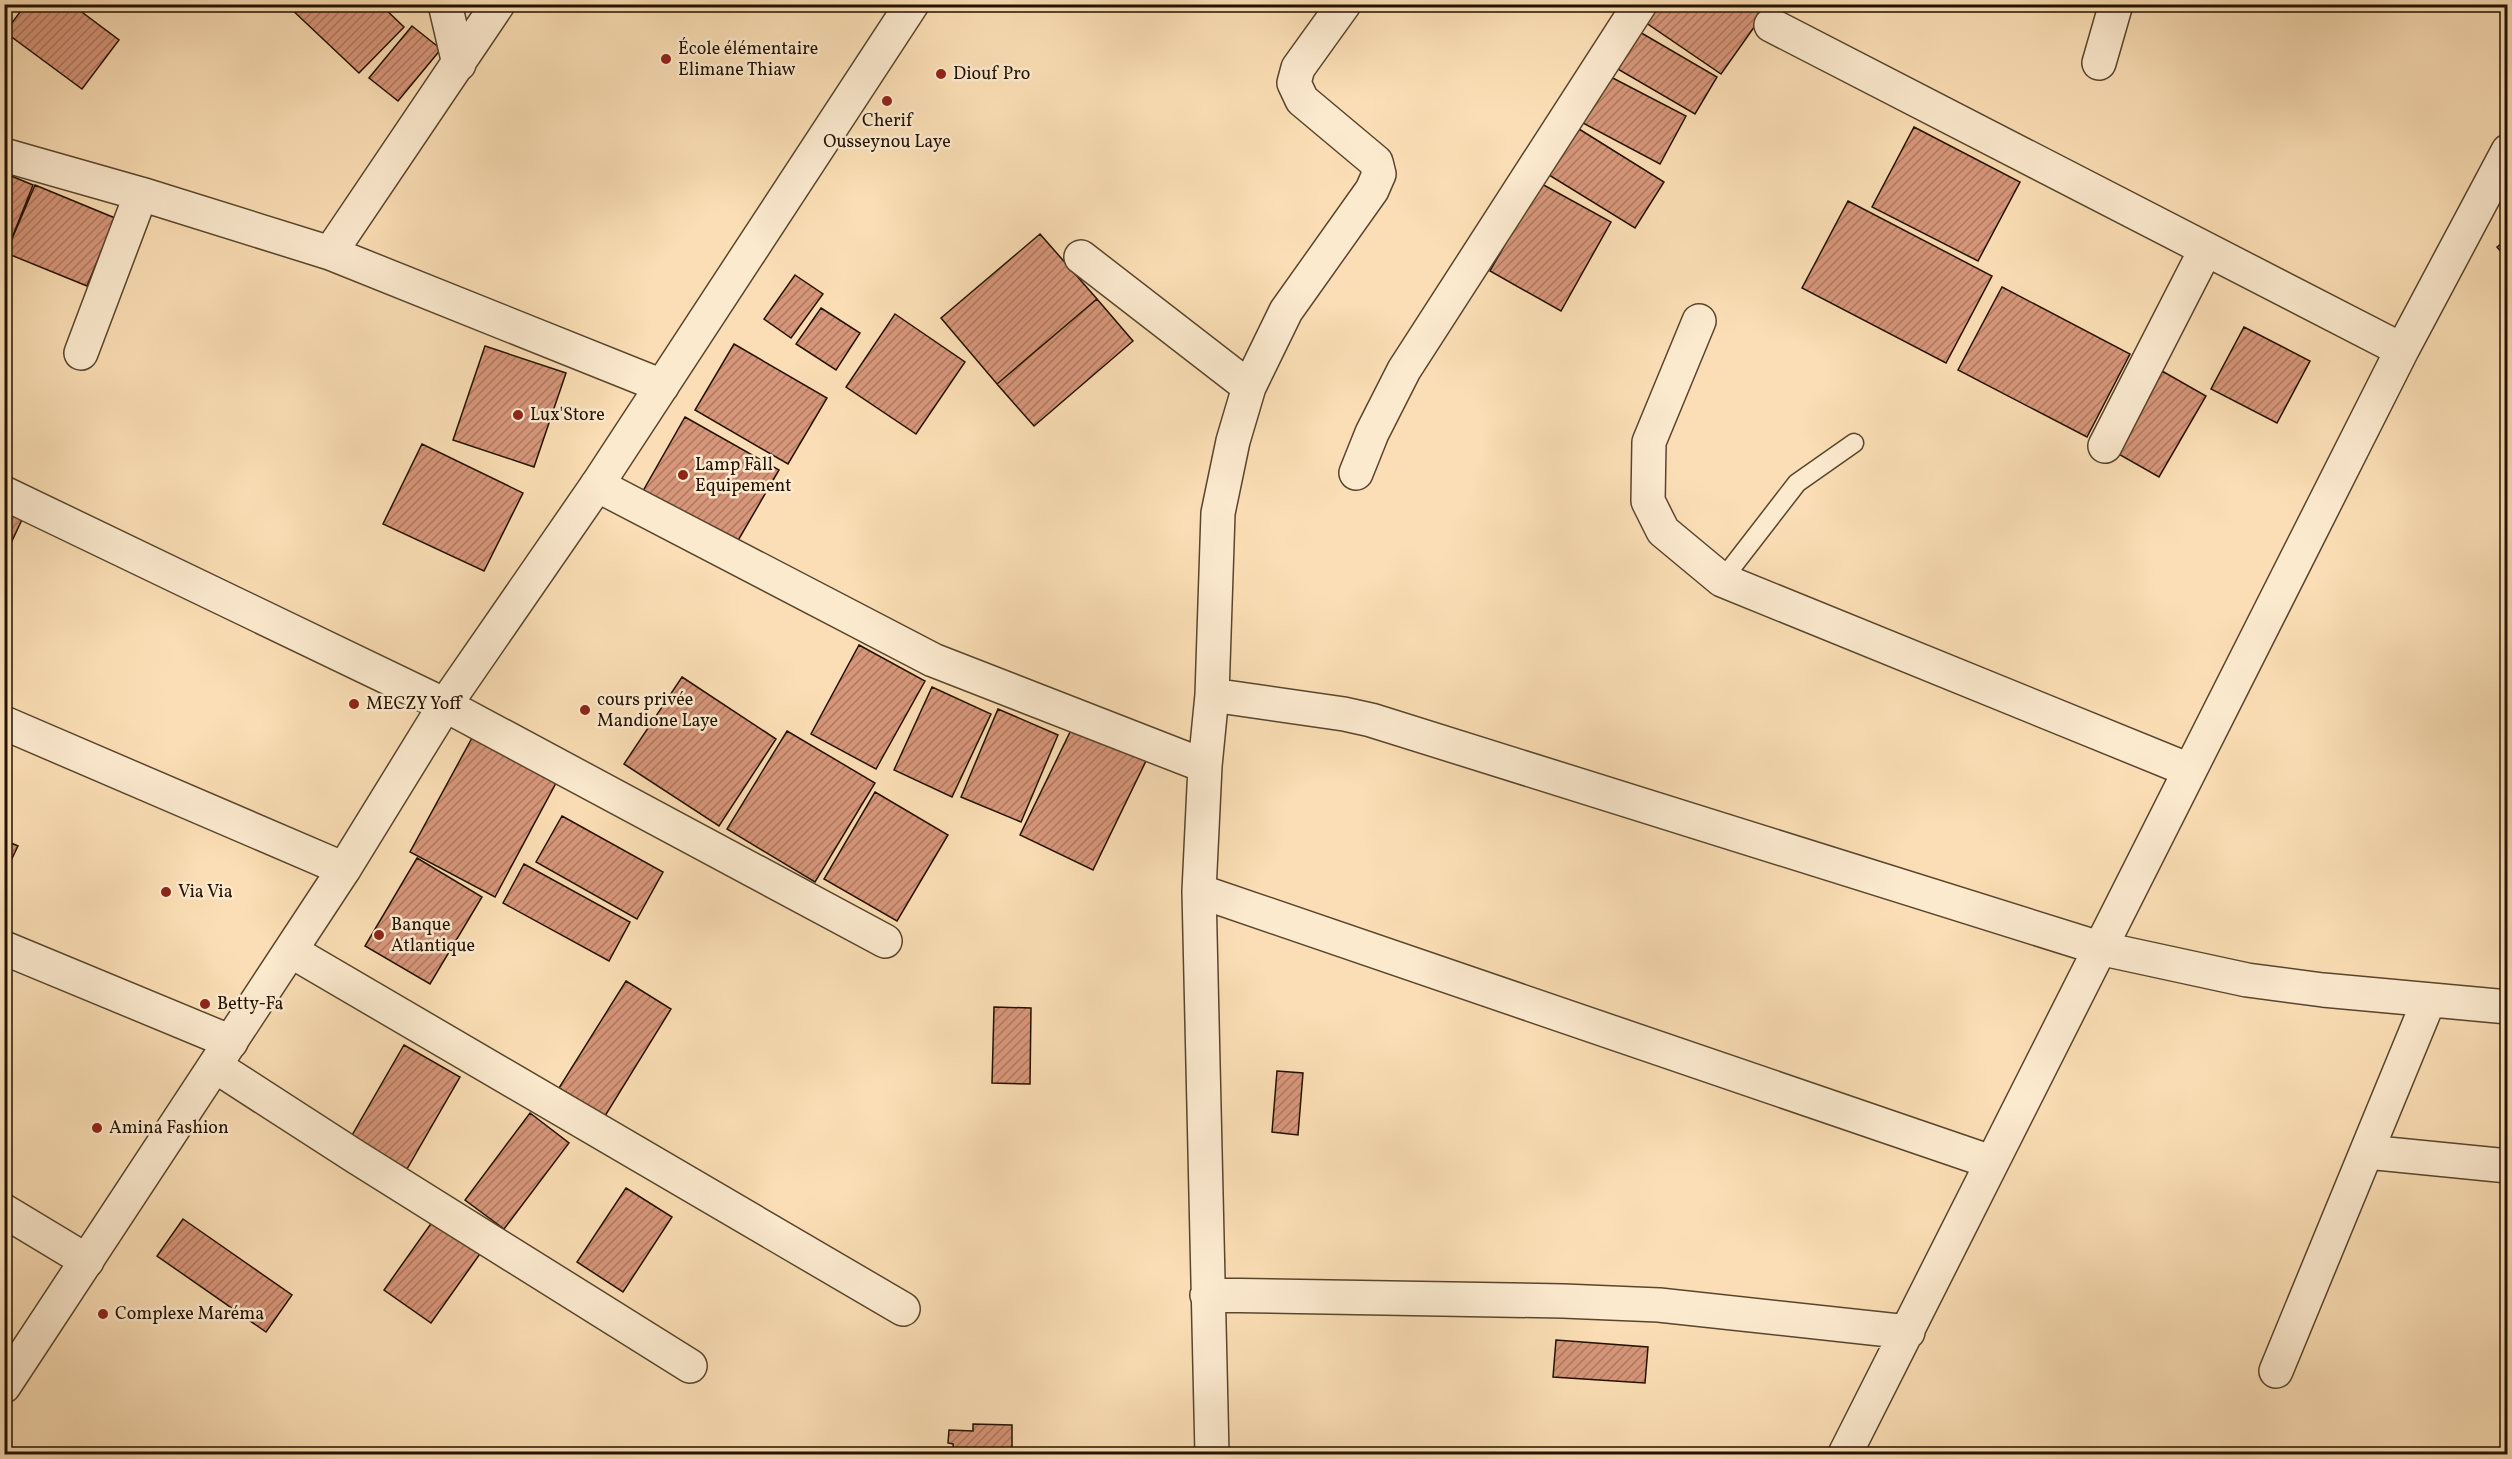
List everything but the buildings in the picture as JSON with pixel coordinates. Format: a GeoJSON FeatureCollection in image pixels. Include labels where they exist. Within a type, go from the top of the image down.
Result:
{"type":"FeatureCollection","features":[{"type":"Feature","properties":{"kind":"street"},"geometry":{"type":"LineString","coordinates":[[446,4],[459,64]]}},
{"type":"Feature","properties":{"kind":"street"},"geometry":{"type":"LineString","coordinates":[[330,253],[498,4]]}},
{"type":"Feature","properties":{"kind":"street"},"geometry":{"type":"LineString","coordinates":[[4,1386],[291,951],[445,705],[597,485],[912,4]]}},
{"type":"Feature","properties":{"kind":"street"},"geometry":{"type":"LineString","coordinates":[[1212,1455],[1199,891],[1205,766],[1212,695],[1218,513],[1233,441],[1249,387],[1286,310],[1372,190],[1378,174],[1377,162],[1302,100],[1294,83],[1298,68],[1344,4]]}},
{"type":"Feature","properties":{"kind":"street"},"geometry":{"type":"LineString","coordinates":[[1356,473],[1372,433],[1404,370],[1640,4]]}},
{"type":"Feature","properties":{"kind":"street"},"geometry":{"type":"LineString","coordinates":[[2099,63],[2115,4]]}},
{"type":"Feature","properties":{"kind":"street"},"geometry":{"type":"LineString","coordinates":[[1770,25],[2402,350]]}},
{"type":"Feature","properties":{"kind":"street"},"geometry":{"type":"LineString","coordinates":[[1845,1455],[2402,350],[2508,151]]}},
{"type":"Feature","properties":{"kind":"street"},"geometry":{"type":"LineString","coordinates":[[4,155],[141,194],[330,253],[662,386]]}},
{"type":"Feature","properties":{"kind":"street"},"geometry":{"type":"LineString","coordinates":[[81,352],[141,194]]}},
{"type":"Feature","properties":{"kind":"street"},"geometry":{"type":"LineString","coordinates":[[2105,446],[2206,249]]}},
{"type":"Feature","properties":{"kind":"street"},"geometry":{"type":"LineString","coordinates":[[1081,257],[1249,387]]}},
{"type":"Feature","properties":{"kind":"street"},"geometry":{"type":"LineString","coordinates":[[1699,321],[1649,442],[1648,501],[1663,531],[1722,580],[2189,770]]}},
{"type":"Feature","properties":{"kind":"street"},"geometry":{"type":"LineString","coordinates":[[597,485],[933,660],[1205,766]]}},
{"type":"Feature","properties":{"kind":"street"},"geometry":{"type":"LineString","coordinates":[[4,493],[445,705],[885,941]]}},
{"type":"Feature","properties":{"kind":"street"},"geometry":{"type":"LineString","coordinates":[[1212,695],[1371,720],[2099,948],[2247,980],[2508,1007]]}},
{"type":"Feature","properties":{"kind":"street"},"geometry":{"type":"LineString","coordinates":[[4,723],[344,869]]}},
{"type":"Feature","properties":{"kind":"street"},"geometry":{"type":"LineString","coordinates":[[1199,891],[1991,1162]]}},
{"type":"Feature","properties":{"kind":"street"},"geometry":{"type":"LineString","coordinates":[[4,948],[223,1054],[366,1164],[690,1366]]}},
{"type":"Feature","properties":{"kind":"street"},"geometry":{"type":"LineString","coordinates":[[291,951],[903,1309]]}},
{"type":"Feature","properties":{"kind":"street"},"geometry":{"type":"LineString","coordinates":[[2276,1371],[2429,1000]]}},
{"type":"Feature","properties":{"kind":"street"},"geometry":{"type":"LineString","coordinates":[[2367,1152],[2508,1166]]}},
{"type":"Feature","properties":{"kind":"street"},"geometry":{"type":"LineString","coordinates":[[4,1211],[87,1260]]}},
{"type":"Feature","properties":{"kind":"street"},"geometry":{"type":"LineString","coordinates":[[1207,1295],[1659,1305],[1908,1332]]}},
{"type":"Feature","properties":{"kind":"lane"},"geometry":{"type":"LineString","coordinates":[[1722,580],[1797,483],[1854,442]]}},
{"type":"Feature","properties":{"kind":"place","name":"École élémentaire Elimane Thiaw"},"geometry":{"type":"Point","coordinates":[666,59]}},
{"type":"Feature","properties":{"kind":"place","name":"Diouf Pro"},"geometry":{"type":"Point","coordinates":[941,74]}},
{"type":"Feature","properties":{"kind":"place","name":"Cherif Ousseynou Laye"},"geometry":{"type":"Point","coordinates":[887,101]}},
{"type":"Feature","properties":{"kind":"place","name":"Lux'Store"},"geometry":{"type":"Point","coordinates":[518,415]}},
{"type":"Feature","properties":{"kind":"place","name":"Lamp Fall Equipement"},"geometry":{"type":"Point","coordinates":[683,475]}},
{"type":"Feature","properties":{"kind":"place","name":"MECZY Yoff"},"geometry":{"type":"Point","coordinates":[354,704]}},
{"type":"Feature","properties":{"kind":"place","name":"cours privée Mandione Laye"},"geometry":{"type":"Point","coordinates":[585,710]}},
{"type":"Feature","properties":{"kind":"place","name":"Via Via"},"geometry":{"type":"Point","coordinates":[166,892]}},
{"type":"Feature","properties":{"kind":"place","name":"Banque Atlantique"},"geometry":{"type":"Point","coordinates":[379,935]}},
{"type":"Feature","properties":{"kind":"place","name":"Betty-Fa"},"geometry":{"type":"Point","coordinates":[205,1004]}},
{"type":"Feature","properties":{"kind":"place","name":"Amina Fashion"},"geometry":{"type":"Point","coordinates":[97,1128]}},
{"type":"Feature","properties":{"kind":"place","name":"Complexe Maréma"},"geometry":{"type":"Point","coordinates":[103,1314]}}]}
